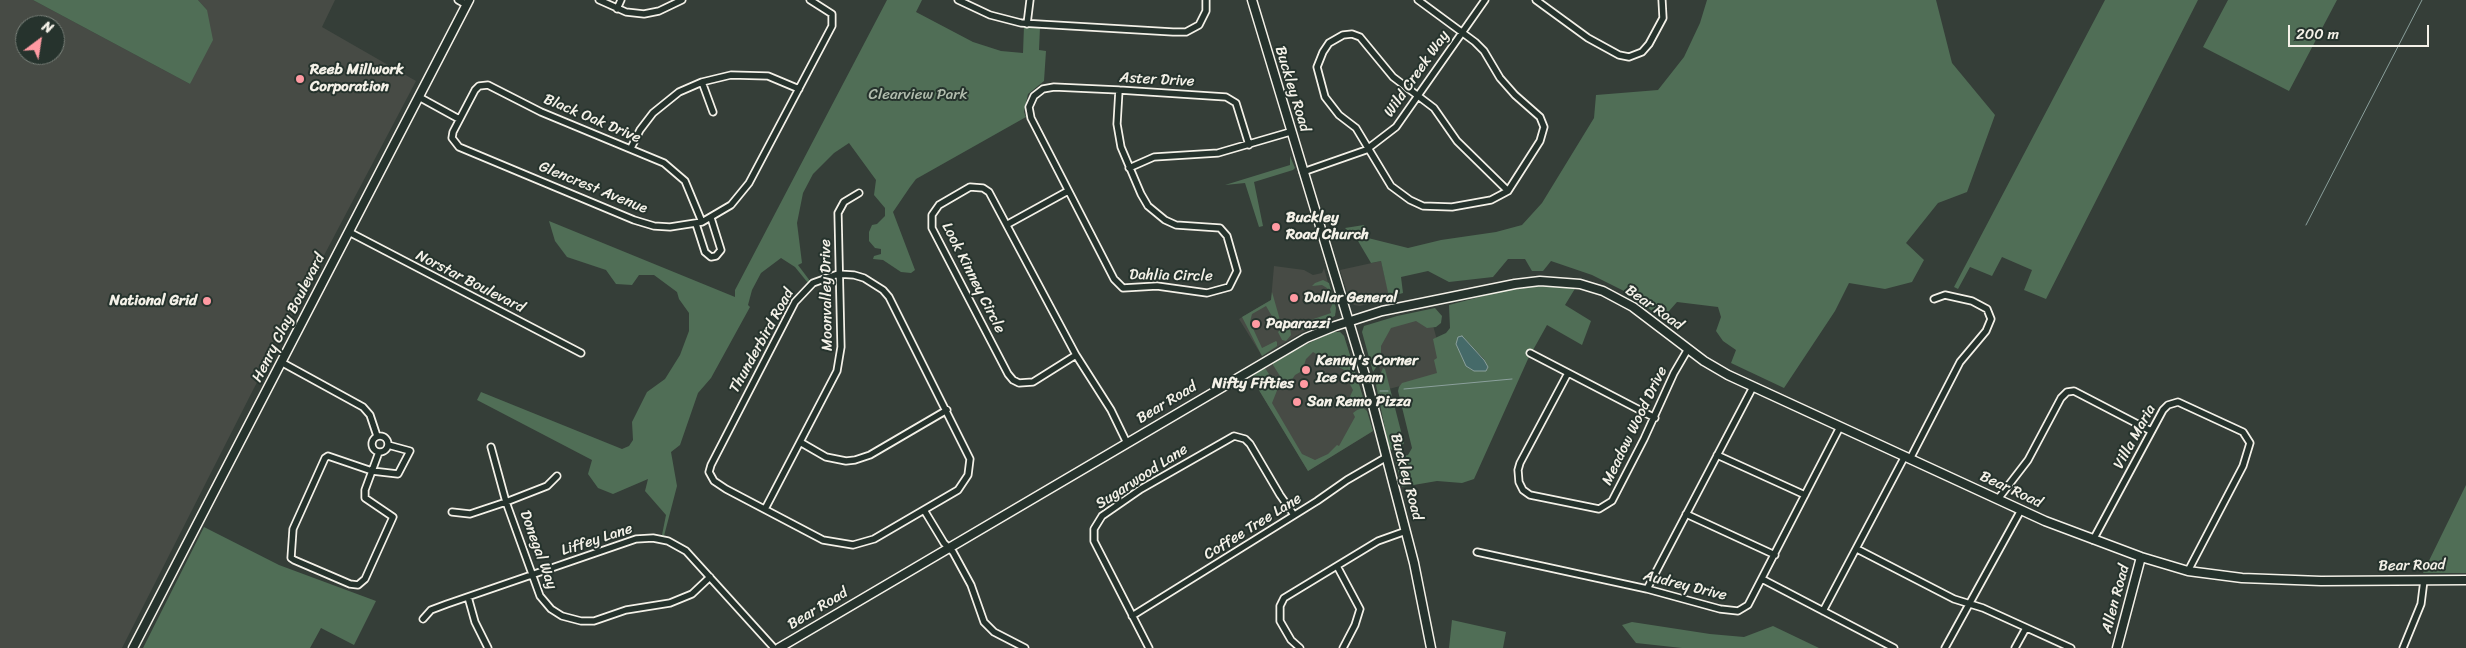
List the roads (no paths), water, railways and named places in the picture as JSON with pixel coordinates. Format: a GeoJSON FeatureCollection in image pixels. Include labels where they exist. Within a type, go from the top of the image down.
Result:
{"type":"FeatureCollection","features":[{"type":"Feature","properties":{"kind":"main road","name":"Buckley Road"},"geometry":{"type":"LineString","coordinates":[[1252,0],[1290,132],[1349,322],[1406,531],[1422,597],[1431,648]]}},
{"type":"Feature","properties":{"kind":"main road","name":"Henry Clay Boulevard"},"geometry":{"type":"LineString","coordinates":[[133,648],[468,2]]}},
{"type":"Feature","properties":{"kind":"main road","name":"Bear Road"},"geometry":{"type":"LineString","coordinates":[[779,648],[1306,338],[1382,311],[1516,284],[1560,282],[1588,286],[1619,298],[1688,349],[1720,370],[1753,387],[2021,510],[2093,540],[2141,557],[2188,571],[2242,578],[2312,581],[2466,580]]}},
{"type":"Feature","properties":{"kind":"main road","name":"Allen Road"},"geometry":{"type":"LineString","coordinates":[[2117,648],[2141,557]]}},
{"type":"Feature","properties":{"kind":"street"},"geometry":{"type":"LineString","coordinates":[[458,0],[468,2]]}},
{"type":"Feature","properties":{"kind":"street"},"geometry":{"type":"LineString","coordinates":[[599,0],[616,9],[644,14],[658,11],[682,0]]}},
{"type":"Feature","properties":{"kind":"street"},"geometry":{"type":"LineString","coordinates":[[616,9],[621,0]]}},
{"type":"Feature","properties":{"kind":"street","name":"Glencrest Avenue"},"geometry":{"type":"LineString","coordinates":[[459,119],[452,138],[458,147],[634,220],[654,226],[670,228],[699,223],[711,218],[731,205],[750,183],[832,26],[833,16],[829,10],[810,0]]}},
{"type":"Feature","properties":{"kind":"street"},"geometry":{"type":"LineString","coordinates":[[958,0],[1004,20],[1028,24],[1186,32],[1199,25],[1206,10],[1206,0]]}},
{"type":"Feature","properties":{"kind":"street"},"geometry":{"type":"LineString","coordinates":[[1028,24],[1030,0]]}},
{"type":"Feature","properties":{"kind":"street"},"geometry":{"type":"LineString","coordinates":[[1418,0],[1484,51],[1500,78],[1515,95],[1537,113],[1544,127],[1540,142],[1508,190],[1491,200],[1452,206],[1423,206],[1410,200],[1392,186],[1356,128],[1330,105],[1319,81],[1318,62],[1329,43],[1343,35],[1352,34],[1360,37],[1393,77],[1434,108],[1457,141],[1508,190]]}},
{"type":"Feature","properties":{"kind":"street","name":"Wild Creek Way"},"geometry":{"type":"LineString","coordinates":[[1303,172],[1344,159],[1369,148],[1396,127],[1485,0]]}},
{"type":"Feature","properties":{"kind":"street"},"geometry":{"type":"LineString","coordinates":[[1536,0],[1588,38],[1619,55],[1629,57],[1642,52],[1649,44],[1663,18],[1662,0]]}},
{"type":"Feature","properties":{"kind":"street"},"geometry":{"type":"LineString","coordinates":[[631,148],[640,130],[653,113],[679,92],[702,82],[731,75],[768,76],[799,89]]}},
{"type":"Feature","properties":{"kind":"street"},"geometry":{"type":"LineString","coordinates":[[702,82],[713,112]]}},
{"type":"Feature","properties":{"kind":"street","name":"Black Oak Drive"},"geometry":{"type":"LineString","coordinates":[[459,119],[475,90],[485,85],[541,112],[631,148],[675,170],[690,190],[699,223],[699,235],[707,256],[711,257],[718,255],[721,250],[711,218]]}},
{"type":"Feature","properties":{"kind":"street","name":"Aster Drive"},"geometry":{"type":"LineString","coordinates":[[1034,96],[1042,89],[1049,87],[1119,90],[1232,99],[1236,103],[1249,145]]}},
{"type":"Feature","properties":{"kind":"street","name":"Dahlia Circle"},"geometry":{"type":"LineString","coordinates":[[1034,96],[1029,107],[1031,118],[1114,280],[1123,288],[1157,286],[1207,293],[1229,287],[1237,271],[1226,234],[1220,228],[1214,226],[1189,227],[1165,220],[1148,206],[1129,168],[1118,133],[1119,90]]}},
{"type":"Feature","properties":{"kind":"street"},"geometry":{"type":"LineString","coordinates":[[419,97],[459,119]]}},
{"type":"Feature","properties":{"kind":"street"},"geometry":{"type":"LineString","coordinates":[[1129,168],[1154,158],[1210,155],[1290,132]]}},
{"type":"Feature","properties":{"kind":"street","name":"Look Kinney Circle"},"geometry":{"type":"LineString","coordinates":[[1076,355],[1033,382],[1019,383],[1013,380],[984,330],[932,228],[931,221],[939,205],[964,190],[975,186],[989,192],[1008,224],[1076,355],[1111,410],[1127,443]]}},
{"type":"Feature","properties":{"kind":"street"},"geometry":{"type":"LineString","coordinates":[[1008,224],[1068,191]]}},
{"type":"Feature","properties":{"kind":"street","name":"Moonvalley Drive"},"geometry":{"type":"LineString","coordinates":[[765,509],[838,371],[841,346],[838,213],[844,202],[859,193]]}},
{"type":"Feature","properties":{"kind":"street","name":"Norstar Boulevard"},"geometry":{"type":"LineString","coordinates":[[349,232],[581,353]]}},
{"type":"Feature","properties":{"kind":"street","name":"Thunderbird Road"},"geometry":{"type":"LineString","coordinates":[[838,274],[854,274],[864,278],[890,297],[967,450],[970,470],[958,490],[874,539],[861,544],[845,545],[823,540],[765,509],[714,481],[709,472],[795,302],[804,290],[813,283],[826,276],[838,274]]}},
{"type":"Feature","properties":{"kind":"street"},"geometry":{"type":"LineString","coordinates":[[1823,611],[1960,362],[1986,332],[1991,319],[1987,309],[1972,301],[1945,295],[1934,299]]}},
{"type":"Feature","properties":{"kind":"street","name":"Meadow Wood Drive"},"geometry":{"type":"LineString","coordinates":[[1568,373],[1518,470],[1520,485],[1530,495],[1600,509],[1612,501],[1655,418],[1670,380],[1688,349]]}},
{"type":"Feature","properties":{"kind":"street"},"geometry":{"type":"LineString","coordinates":[[1530,353],[1655,418]]}},
{"type":"Feature","properties":{"kind":"street"},"geometry":{"type":"LineString","coordinates":[[281,362],[365,409],[374,424],[378,436]]}},
{"type":"Feature","properties":{"kind":"street"},"geometry":{"type":"LineString","coordinates":[[1647,589],[1753,387]]}},
{"type":"Feature","properties":{"kind":"street"},"geometry":{"type":"LineString","coordinates":[[1998,499],[2028,460],[2061,398],[2067,392],[2074,391],[2151,431]]}},
{"type":"Feature","properties":{"kind":"street","name":"Villa Maria"},"geometry":{"type":"LineString","coordinates":[[2093,540],[2163,410],[2168,405],[2178,402],[2243,432],[2250,443],[2243,466],[2188,571]]}},
{"type":"Feature","properties":{"kind":"street"},"geometry":{"type":"LineString","coordinates":[[800,442],[834,459],[855,460],[870,455],[947,410]]}},
{"type":"Feature","properties":{"kind":"street","name":"Audrey Drive"},"geometry":{"type":"LineString","coordinates":[[1477,552],[1647,589],[1720,609],[1738,611],[1748,605],[1840,427]]}},
{"type":"Feature","properties":{"kind":"street"},"geometry":{"type":"LineString","coordinates":[[378,436],[385,438],[388,445]]}},
{"type":"Feature","properties":{"kind":"street"},"geometry":{"type":"LineString","coordinates":[[378,436],[372,444],[379,452]]}},
{"type":"Feature","properties":{"kind":"street","name":"Sugarwood Lane"},"geometry":{"type":"LineString","coordinates":[[1149,648],[1093,537],[1094,529],[1102,516],[1141,489],[1228,437],[1238,436],[1250,444],[1294,515]]}},
{"type":"Feature","properties":{"kind":"street"},"geometry":{"type":"LineString","coordinates":[[388,445],[386,449],[379,452],[372,471],[365,498],[394,517],[365,579],[358,585],[350,584],[291,558],[293,529],[325,458],[328,456],[372,471],[398,474],[410,451],[388,445]]}},
{"type":"Feature","properties":{"kind":"street","name":"Donegal Way"},"geometry":{"type":"LineString","coordinates":[[491,447],[506,502],[540,596],[551,609],[562,616],[581,621],[594,621],[634,609],[679,600],[692,594],[710,577]]}},
{"type":"Feature","properties":{"kind":"street"},"geometry":{"type":"LineString","coordinates":[[1717,455],[1805,495]]}},
{"type":"Feature","properties":{"kind":"street","name":"Coffee Tree Lane"},"geometry":{"type":"LineString","coordinates":[[1132,616],[1347,480],[1386,458]]}},
{"type":"Feature","properties":{"kind":"street"},"geometry":{"type":"LineString","coordinates":[[452,512],[470,514],[506,502],[547,486],[557,476]]}},
{"type":"Feature","properties":{"kind":"street"},"geometry":{"type":"LineString","coordinates":[[924,510],[971,585],[984,622],[994,632],[1025,648]]}},
{"type":"Feature","properties":{"kind":"street"},"geometry":{"type":"LineString","coordinates":[[1945,648],[2021,510]]}},
{"type":"Feature","properties":{"kind":"street"},"geometry":{"type":"LineString","coordinates":[[1686,514],[1774,555]]}},
{"type":"Feature","properties":{"kind":"street"},"geometry":{"type":"LineString","coordinates":[[1300,648],[1284,631],[1279,614],[1280,606],[1287,596],[1378,541],[1406,531]]}},
{"type":"Feature","properties":{"kind":"street","name":"Liffey Lane"},"geometry":{"type":"LineString","coordinates":[[423,619],[431,610],[468,596],[636,539],[647,538],[668,541],[686,551],[774,648]]}},
{"type":"Feature","properties":{"kind":"street"},"geometry":{"type":"LineString","coordinates":[[1857,549],[1954,599],[1970,604],[2072,648]]}},
{"type":"Feature","properties":{"kind":"street"},"geometry":{"type":"LineString","coordinates":[[1337,566],[1360,609],[1355,625],[1342,648]]}},
{"type":"Feature","properties":{"kind":"street"},"geometry":{"type":"LineString","coordinates":[[1762,579],[1894,648]]}},
{"type":"Feature","properties":{"kind":"street"},"geometry":{"type":"LineString","coordinates":[[2403,648],[2421,604],[2424,580]]}},
{"type":"Feature","properties":{"kind":"street"},"geometry":{"type":"LineString","coordinates":[[468,596],[475,622],[488,648]]}},
{"type":"Feature","properties":{"kind":"street"},"geometry":{"type":"LineString","coordinates":[[2015,648],[2026,628]]}},
{"type":"Feature","properties":{"kind":"water"},"geometry":{"type":"Polygon","coordinates":[[[1462,336],[1484,360],[1488,367],[1486,371],[1474,371],[1466,366],[1456,344],[1458,337],[1462,336]]]}},
{"type":"Feature","properties":{"kind":"waterway"},"geometry":{"type":"LineString","coordinates":[[2306,225],[2422,0]]}},
{"type":"Feature","properties":{"kind":"waterway"},"geometry":{"type":"LineString","coordinates":[[1404,389],[1512,379]]}},
{"type":"Feature","properties":{"kind":"waterway"},"geometry":{"type":"LineString","coordinates":[[1380,391],[1388,391]]}},
{"type":"Feature","properties":{"kind":"place","name":"Reeb Millwork Corporation"},"geometry":{"type":"Point","coordinates":[300,79]}},
{"type":"Feature","properties":{"kind":"place","name":"Buckley Road Church"},"geometry":{"type":"Point","coordinates":[1276,227]}},
{"type":"Feature","properties":{"kind":"place","name":"Dollar General"},"geometry":{"type":"Point","coordinates":[1294,298]}},
{"type":"Feature","properties":{"kind":"place","name":"National Grid"},"geometry":{"type":"Point","coordinates":[207,301]}},
{"type":"Feature","properties":{"kind":"place","name":"Paparazzi"},"geometry":{"type":"Point","coordinates":[1256,324]}},
{"type":"Feature","properties":{"kind":"place","name":"Kenny's Corner Ice Cream"},"geometry":{"type":"Point","coordinates":[1306,370]}},
{"type":"Feature","properties":{"kind":"place","name":"Nifty Fifties"},"geometry":{"type":"Point","coordinates":[1304,384]}},
{"type":"Feature","properties":{"kind":"place","name":"San Remo Pizza"},"geometry":{"type":"Point","coordinates":[1297,402]}},
{"type":"Feature","properties":{"kind":"park label","name":"Clearview Park"},"geometry":{"type":"Point","coordinates":[918,95]}}]}
